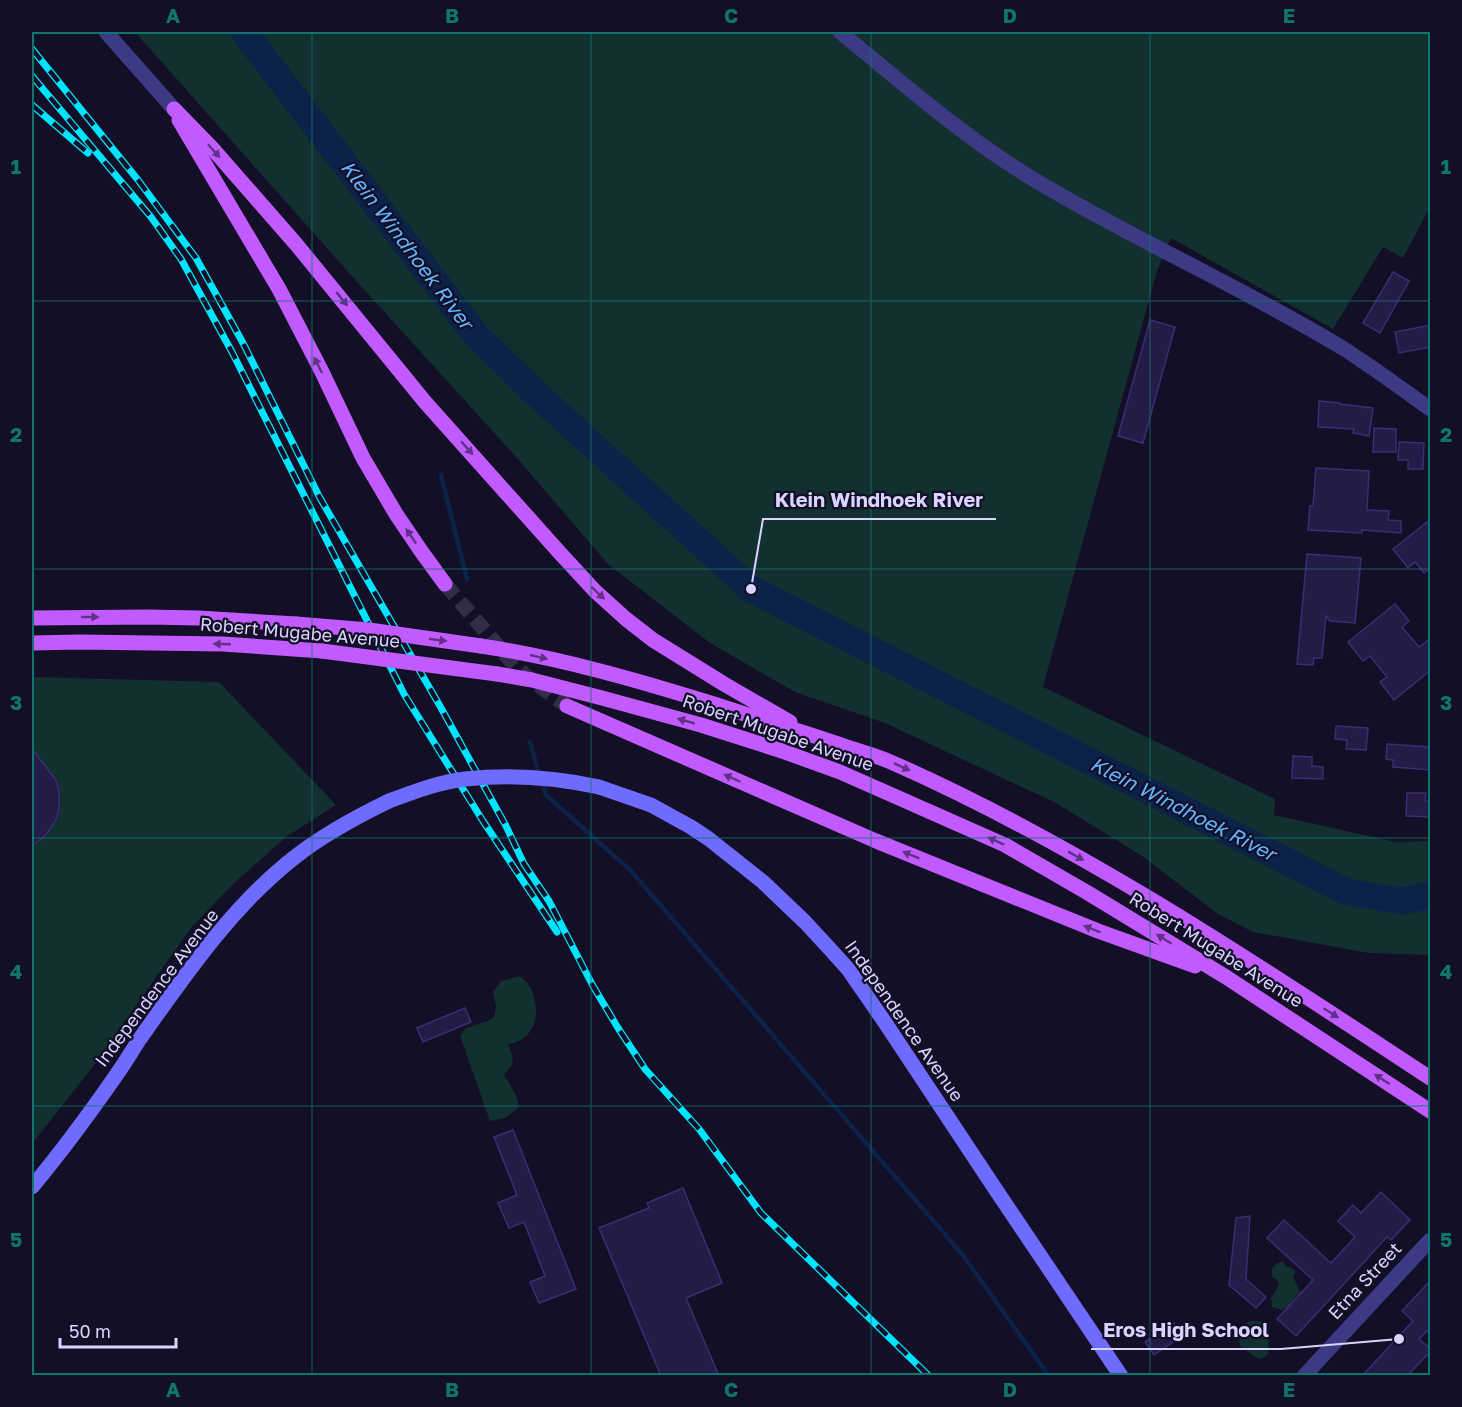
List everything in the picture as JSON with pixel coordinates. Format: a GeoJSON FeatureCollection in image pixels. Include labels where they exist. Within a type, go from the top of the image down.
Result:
{"type":"FeatureCollection","features":[{"type":"Feature","properties":{"kind":"main road"},"geometry":{"type":"LineString","coordinates":[[174,109],[189,139],[279,289],[363,458],[396,514],[445,584]]}},
{"type":"Feature","properties":{"kind":"main road"},"geometry":{"type":"LineString","coordinates":[[174,109],[212,148],[297,244],[425,402],[595,591],[653,640],[810,734]]}},
{"type":"Feature","properties":{"kind":"main road","name":"Robert Mugabe Avenue"},"geometry":{"type":"LineString","coordinates":[[32,618],[159,617],[296,624],[369,630],[481,646],[602,671],[810,734],[890,762],[975,802],[1068,851],[1216,940],[1431,1078]]}},
{"type":"Feature","properties":{"kind":"main road","name":"Robert Mugabe Avenue"},"geometry":{"type":"LineString","coordinates":[[32,643],[223,644],[322,651],[497,674],[532,680],[602,698],[701,725],[782,751],[840,772],[1005,845],[1226,977],[1431,1111]]}},
{"type":"Feature","properties":{"kind":"main road"},"geometry":{"type":"LineString","coordinates":[[567,706],[876,841],[1098,931],[1226,977]]}},
{"type":"Feature","properties":{"kind":"main road","name":"Independence Avenue"},"geometry":{"type":"LineString","coordinates":[[32,1186],[102,1095],[197,961],[242,907],[269,879],[294,858],[318,840],[389,801],[444,783],[464,779],[538,777],[571,781],[630,797],[691,827],[763,882],[805,922],[848,969],[1121,1376]]}},
{"type":"Feature","properties":{"kind":"street"},"geometry":{"type":"LineString","coordinates":[[106,32],[174,109]]}},
{"type":"Feature","properties":{"kind":"street"},"geometry":{"type":"LineString","coordinates":[[840,32],[978,142],[1037,182],[1341,348],[1431,409]]}},
{"type":"Feature","properties":{"kind":"street","name":"Etna Street"},"geometry":{"type":"LineString","coordinates":[[1304,1376],[1431,1240]]}},
{"type":"Feature","properties":{"kind":"green space"},"geometry":{"type":"Polygon","coordinates":[[[135,32],[1430,32],[1430,207],[1403,258],[1383,247],[1333,329],[1171,238],[1157,271],[1043,687],[1275,799],[1274,815],[1396,842],[1430,841],[1430,955],[1369,953],[1253,932],[1218,914],[1142,856],[1056,803],[885,723],[795,692],[710,643],[608,564],[517,458],[135,32]]]}},
{"type":"Feature","properties":{"kind":"green space"},"geometry":{"type":"Polygon","coordinates":[[[32,677],[219,682],[336,805],[286,837],[233,884],[191,928],[94,1065],[32,1144],[32,677]]]}},
{"type":"Feature","properties":{"kind":"green space"},"geometry":{"type":"Polygon","coordinates":[[[520,976],[530,987],[534,996],[536,1014],[531,1030],[525,1037],[508,1044],[513,1060],[511,1067],[504,1074],[516,1095],[519,1107],[505,1118],[490,1121],[460,1036],[466,1028],[494,1017],[496,1007],[493,992],[501,981],[520,976]]]}},
{"type":"Feature","properties":{"kind":"green space"},"geometry":{"type":"Polygon","coordinates":[[[1283,1261],[1286,1266],[1296,1272],[1293,1276],[1300,1292],[1290,1305],[1282,1310],[1272,1307],[1271,1298],[1279,1285],[1272,1277],[1272,1269],[1277,1263],[1283,1261]]]}},
{"type":"Feature","properties":{"kind":"green space"},"geometry":{"type":"Polygon","coordinates":[[[1266,1322],[1269,1335],[1268,1354],[1261,1359],[1240,1346],[1239,1339],[1241,1329],[1245,1324],[1266,1322]]]}},
{"type":"Feature","properties":{"kind":"building"},"geometry":{"type":"Polygon","coordinates":[[[1393,272],[1409,281],[1380,333],[1363,323],[1393,272]]]}},
{"type":"Feature","properties":{"kind":"building"},"geometry":{"type":"Polygon","coordinates":[[[1150,320],[1175,327],[1143,443],[1118,436],[1150,320]]]}},
{"type":"Feature","properties":{"kind":"building"},"geometry":{"type":"Polygon","coordinates":[[[1431,325],[1431,347],[1399,353],[1395,332],[1431,325]]]}},
{"type":"Feature","properties":{"kind":"building"},"geometry":{"type":"Polygon","coordinates":[[[1319,401],[1373,408],[1369,436],[1353,433],[1354,429],[1318,427],[1319,401]]]}},
{"type":"Feature","properties":{"kind":"building"},"geometry":{"type":"Polygon","coordinates":[[[1374,428],[1396,429],[1396,452],[1373,452],[1374,428]]]}},
{"type":"Feature","properties":{"kind":"building"},"geometry":{"type":"Polygon","coordinates":[[[1399,442],[1424,443],[1423,469],[1408,469],[1408,460],[1398,460],[1399,442]]]}},
{"type":"Feature","properties":{"kind":"building"},"geometry":{"type":"Polygon","coordinates":[[[1316,468],[1369,471],[1367,510],[1389,511],[1388,520],[1401,521],[1401,533],[1308,530],[1310,506],[1313,506],[1316,468]]]}},
{"type":"Feature","properties":{"kind":"building"},"geometry":{"type":"Polygon","coordinates":[[[1431,519],[1431,567],[1424,573],[1415,562],[1408,568],[1393,549],[1431,519]]]}},
{"type":"Feature","properties":{"kind":"building"},"geometry":{"type":"Polygon","coordinates":[[[1307,554],[1361,558],[1355,623],[1330,621],[1326,616],[1322,658],[1314,658],[1313,665],[1297,664],[1307,554]]]}},
{"type":"Feature","properties":{"kind":"building"},"geometry":{"type":"Polygon","coordinates":[[[1395,604],[1409,621],[1402,627],[1419,647],[1431,638],[1431,670],[1394,700],[1380,682],[1387,677],[1370,656],[1363,661],[1348,642],[1395,604]]]}},
{"type":"Feature","properties":{"kind":"building"},"geometry":{"type":"Polygon","coordinates":[[[1336,726],[1368,728],[1366,750],[1346,749],[1347,740],[1335,739],[1336,726]]]}},
{"type":"Feature","properties":{"kind":"building"},"geometry":{"type":"Polygon","coordinates":[[[1387,744],[1431,747],[1431,770],[1393,767],[1393,760],[1386,759],[1387,744]]]}},
{"type":"Feature","properties":{"kind":"building"},"geometry":{"type":"Polygon","coordinates":[[[32,749],[56,780],[59,791],[59,809],[56,820],[46,835],[32,846],[32,749]]]}},
{"type":"Feature","properties":{"kind":"building"},"geometry":{"type":"Polygon","coordinates":[[[1293,756],[1312,757],[1312,766],[1323,767],[1323,779],[1292,778],[1293,756]]]}},
{"type":"Feature","properties":{"kind":"building"},"geometry":{"type":"Polygon","coordinates":[[[1407,793],[1426,793],[1425,801],[1431,802],[1431,817],[1406,816],[1407,793]]]}},
{"type":"Feature","properties":{"kind":"building"},"geometry":{"type":"Polygon","coordinates":[[[465,1008],[471,1022],[423,1042],[417,1028],[465,1008]]]}},
{"type":"Feature","properties":{"kind":"building"},"geometry":{"type":"Polygon","coordinates":[[[513,1130],[576,1289],[539,1303],[530,1282],[545,1276],[524,1222],[509,1228],[498,1203],[517,1195],[494,1137],[513,1130]]]}},
{"type":"Feature","properties":{"kind":"building"},"geometry":{"type":"Polygon","coordinates":[[[683,1188],[722,1283],[686,1298],[719,1376],[661,1376],[599,1228],[649,1208],[647,1203],[683,1188]]]}},
{"type":"Feature","properties":{"kind":"building"},"geometry":{"type":"Polygon","coordinates":[[[1381,1192],[1410,1220],[1391,1240],[1387,1237],[1296,1336],[1277,1319],[1313,1280],[1267,1238],[1284,1220],[1331,1263],[1355,1237],[1338,1221],[1353,1205],[1361,1213],[1381,1192]]]}},
{"type":"Feature","properties":{"kind":"building"},"geometry":{"type":"Polygon","coordinates":[[[1250,1216],[1246,1279],[1266,1297],[1256,1308],[1229,1285],[1236,1218],[1250,1216]]]}},
{"type":"Feature","properties":{"kind":"building"},"geometry":{"type":"Polygon","coordinates":[[[1431,1280],[1431,1327],[1419,1339],[1431,1351],[1407,1376],[1362,1376],[1413,1321],[1402,1311],[1431,1280]]]}},
{"type":"Feature","properties":{"kind":"building"},"geometry":{"type":"Polygon","coordinates":[[[1174,1323],[1183,1335],[1154,1355],[1145,1342],[1174,1323]]]}},
{"type":"Feature","properties":{"kind":"waterway","name":"Klein Windhoek River"},"geometry":{"type":"LineString","coordinates":[[244,32],[475,334],[532,390],[751,589],[1347,892],[1402,901],[1430,895]]}},
{"type":"Feature","properties":{"kind":"waterway"},"geometry":{"type":"LineString","coordinates":[[441,475],[467,579]]}},
{"type":"Feature","properties":{"kind":"waterway"},"geometry":{"type":"LineString","coordinates":[[530,742],[539,774]]}},
{"type":"Feature","properties":{"kind":"waterway"},"geometry":{"type":"LineString","coordinates":[[542,782],[546,795],[631,871],[962,1254],[1049,1376]]}},
{"type":"Feature","properties":{"kind":"tunnel"},"geometry":{"type":"LineString","coordinates":[[445,584],[509,659],[526,676],[567,706]]}},
{"type":"Feature","properties":{"kind":"railway"},"geometry":{"type":"LineString","coordinates":[[32,49],[138,180],[196,258],[243,343],[320,498],[440,706],[506,826],[524,864],[549,901],[593,986],[645,1069],[699,1129],[761,1213],[929,1376]]}},
{"type":"Feature","properties":{"kind":"railway"},"geometry":{"type":"LineString","coordinates":[[32,76],[151,217],[181,259],[232,352],[404,694],[483,821],[557,932]]}},
{"type":"Feature","properties":{"kind":"railway"},"geometry":{"type":"LineString","coordinates":[[32,105],[88,153]]}},
{"type":"Feature","properties":{"kind":"place","name":"Klein Windhoek River"},"geometry":{"type":"Point","coordinates":[751,589]}},
{"type":"Feature","properties":{"kind":"place","name":"Eros High School"},"geometry":{"type":"Point","coordinates":[1399,1339]}}]}
